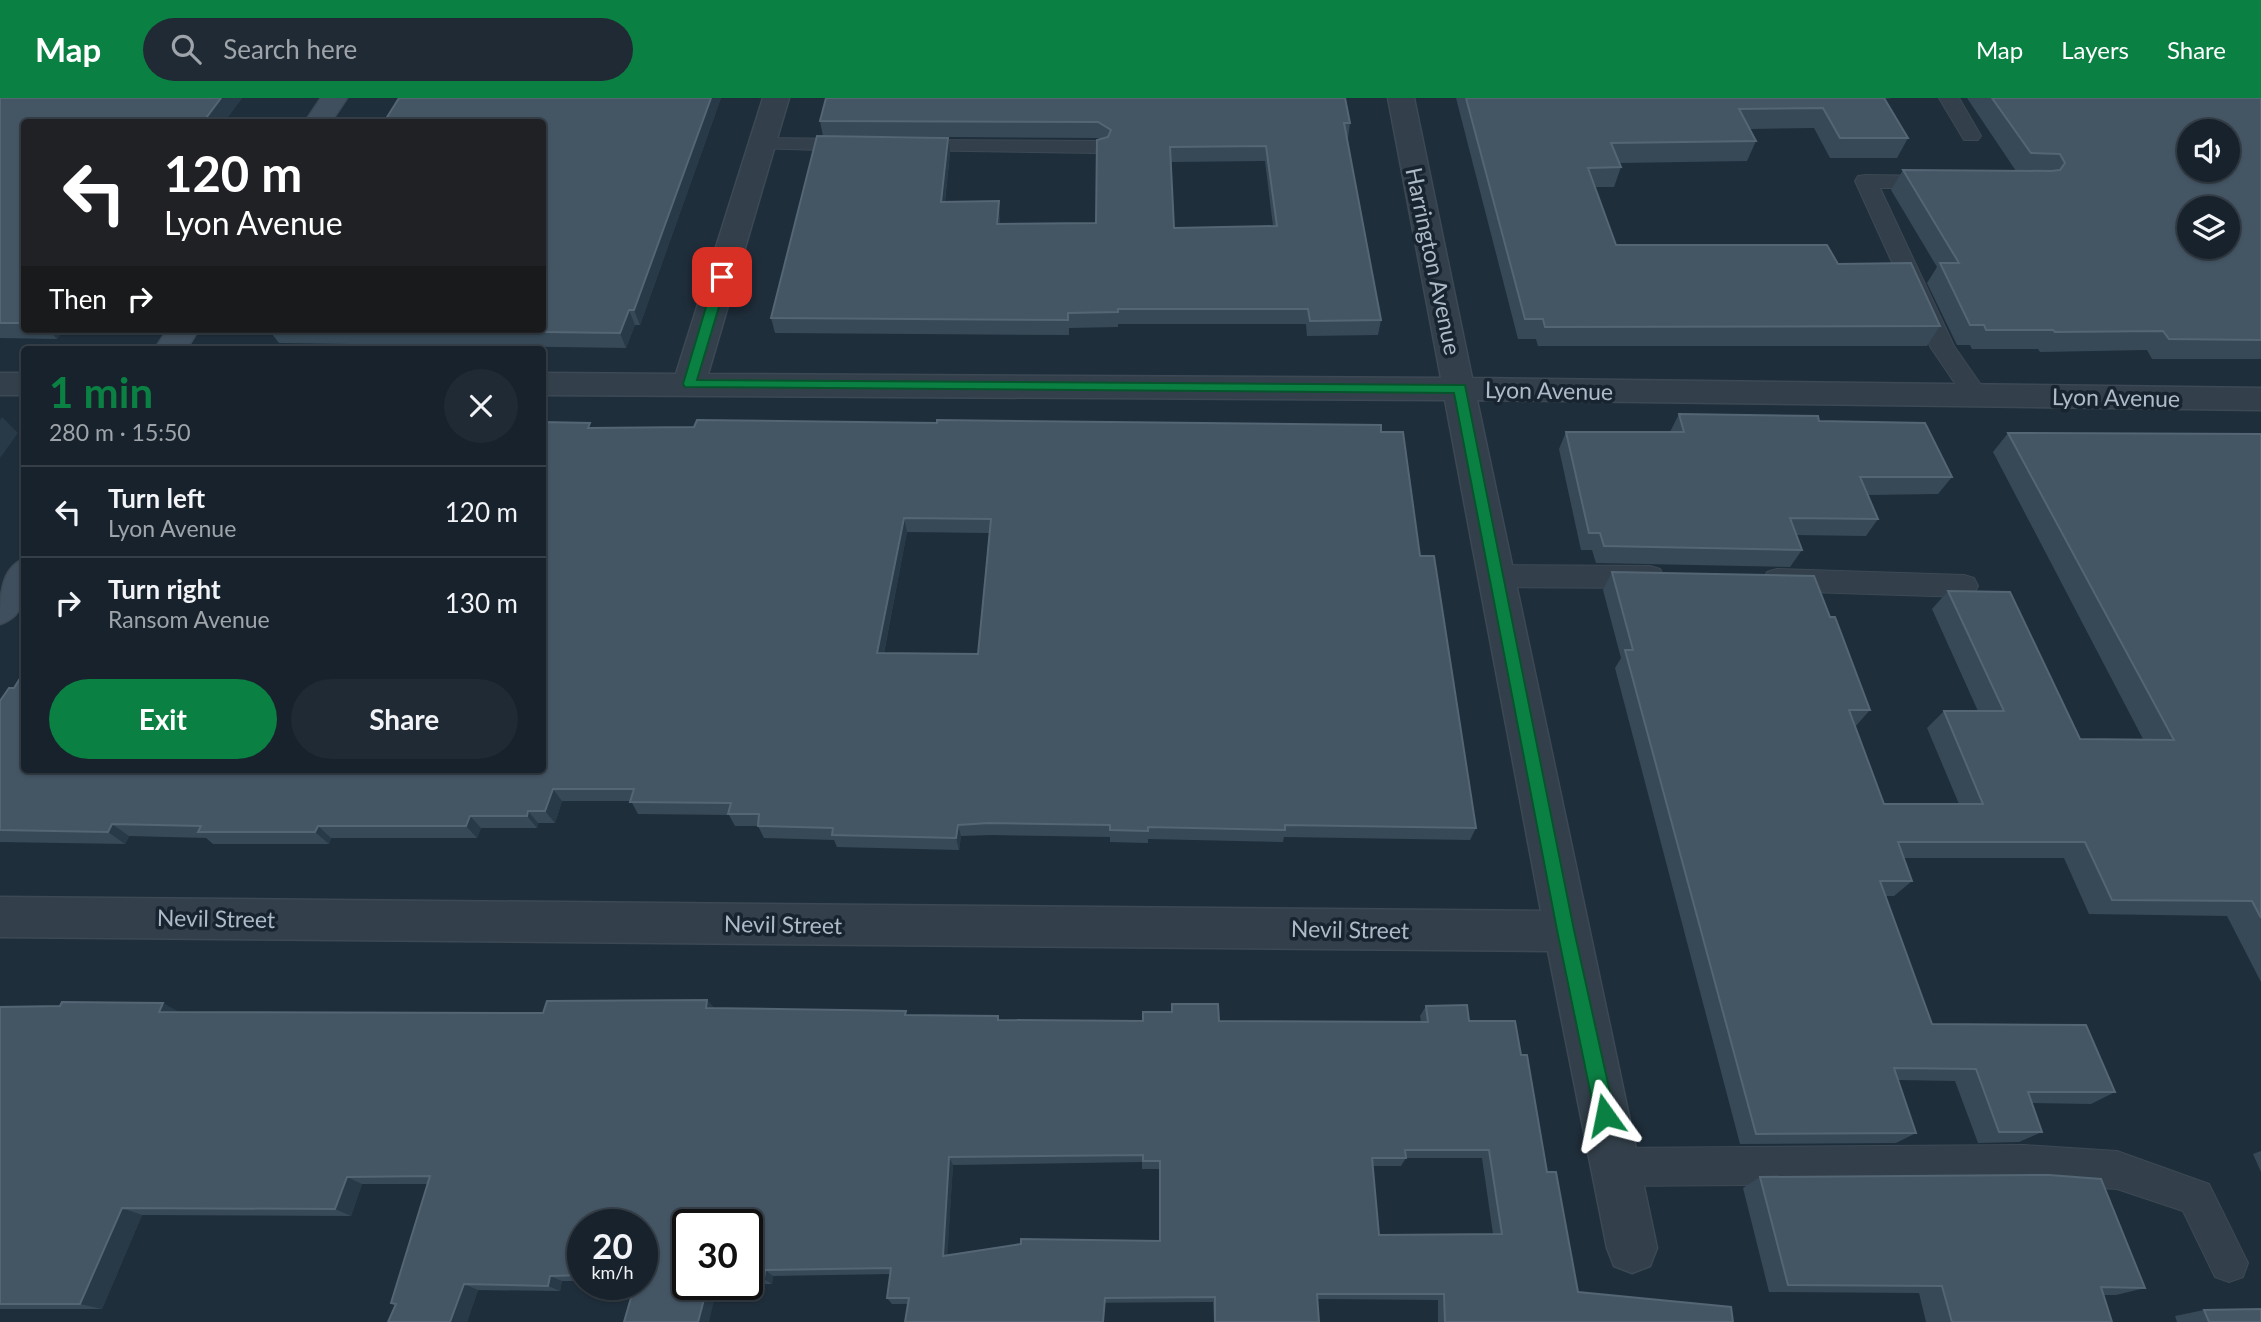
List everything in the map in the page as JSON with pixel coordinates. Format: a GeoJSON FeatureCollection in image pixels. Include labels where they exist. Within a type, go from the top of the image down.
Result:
{"type":"FeatureCollection","features":[{"type":"Feature","properties":{"kind":"street"},"geometry":{"type":"LineString","coordinates":[[320,119],[334,98]]}},
{"type":"Feature","properties":{"kind":"street"},"geometry":{"type":"LineString","coordinates":[[689,384],[776,98]]}},
{"type":"Feature","properties":{"kind":"street","name":"Harrington Avenue"},"geometry":{"type":"LineString","coordinates":[[1401,98],[1632,1248]]}},
{"type":"Feature","properties":{"kind":"street"},"geometry":{"type":"LineString","coordinates":[[0,384],[21,384]]}},
{"type":"Feature","properties":{"kind":"street","name":"Lyon Avenue"},"geometry":{"type":"LineString","coordinates":[[546,384],[1460,388],[2261,399]]}},
{"type":"Feature","properties":{"kind":"street"},"geometry":{"type":"LineString","coordinates":[[0,610],[21,578]]}},
{"type":"Feature","properties":{"kind":"street","name":"Nevil Street"},"geometry":{"type":"LineString","coordinates":[[0,916],[1566,930]]}},
{"type":"Feature","properties":{"kind":"lane"},"geometry":{"type":"LineString","coordinates":[[1949,98],[1971,136]]}},
{"type":"Feature","properties":{"kind":"lane"},"geometry":{"type":"LineString","coordinates":[[762,144],[1100,147]]}},
{"type":"Feature","properties":{"kind":"lane"},"geometry":{"type":"LineString","coordinates":[[1959,182],[1866,181],[1943,348],[1976,395]]}},
{"type":"Feature","properties":{"kind":"lane"},"geometry":{"type":"LineString","coordinates":[[1496,576],[1680,577]]}},
{"type":"Feature","properties":{"kind":"lane"},"geometry":{"type":"LineString","coordinates":[[1747,579],[1964,586]]}},
{"type":"Feature","properties":{"kind":"lane"},"geometry":{"type":"LineString","coordinates":[[1616,1167],[2024,1164],[2117,1170],[2196,1197],[2229,1264]]}},
{"type":"Feature","properties":{"kind":"building"},"geometry":{"type":"Polygon","coordinates":[[[0,98],[221,98],[205,119],[21,119],[21,323],[0,323],[0,98]]]}},
{"type":"Feature","properties":{"kind":"building"},"geometry":{"type":"Polygon","coordinates":[[[399,98],[711,98],[634,310],[629,310],[620,333],[546,332],[546,119],[386,119],[399,98]]]}},
{"type":"Feature","properties":{"kind":"building"},"geometry":{"type":"Polygon","coordinates":[[[826,98],[1345,98],[1350,123],[1344,123],[1381,320],[1310,321],[1308,309],[1118,309],[1118,312],[1068,313],[1068,320],[771,318],[817,136],[948,138],[941,202],[999,201],[997,224],[1096,223],[1097,140],[1108,137],[1111,130],[1098,122],[820,121],[826,98]],[[1266,146],[1170,147],[1174,228],[1277,226],[1266,146]]]}},
{"type":"Feature","properties":{"kind":"building"},"geometry":{"type":"Polygon","coordinates":[[[1466,98],[1884,98],[1908,138],[1840,138],[1823,108],[1739,109],[1756,141],[1611,143],[1621,167],[1588,168],[1616,245],[1827,245],[1838,264],[1911,263],[1940,326],[1545,327],[1543,319],[1525,319],[1466,98]]]}},
{"type":"Feature","properties":{"kind":"building"},"geometry":{"type":"Polygon","coordinates":[[[1992,98],[2261,98],[2261,340],[2169,339],[2163,331],[1986,330],[1984,325],[1970,325],[1940,263],[1959,263],[1903,170],[2051,171],[2060,170],[2065,163],[2060,154],[2031,153],[1992,98]]]}},
{"type":"Feature","properties":{"kind":"building"},"geometry":{"type":"Polygon","coordinates":[[[1679,414],[1818,416],[1819,421],[1925,423],[1952,477],[1860,477],[1878,519],[1790,518],[1802,550],[1604,546],[1600,533],[1589,533],[1566,432],[1684,432],[1679,414]]]}},
{"type":"Feature","properties":{"kind":"building"},"geometry":{"type":"Polygon","coordinates":[[[697,420],[937,423],[937,420],[1381,425],[1381,432],[1403,432],[1420,556],[1434,556],[1476,828],[1285,825],[1285,830],[1148,827],[1148,831],[1110,830],[1110,825],[989,823],[958,825],[956,838],[832,835],[833,828],[758,826],[759,814],[728,814],[731,803],[630,802],[634,789],[553,789],[545,811],[528,811],[527,816],[470,816],[466,826],[318,826],[315,832],[198,832],[201,826],[112,824],[108,832],[0,830],[0,701],[21,677],[21,773],[546,773],[546,422],[590,423],[588,428],[694,427],[697,420]],[[904,518],[877,653],[978,654],[991,519],[904,518]]]}},
{"type":"Feature","properties":{"kind":"building"},"geometry":{"type":"Polygon","coordinates":[[[2008,433],[2261,434],[2261,918],[2252,901],[2112,900],[2085,842],[1898,842],[1912,881],[1880,881],[1932,1024],[2086,1025],[2115,1092],[2028,1092],[2042,1132],[1999,1132],[1976,1069],[1894,1068],[1916,1133],[1756,1134],[1625,650],[1633,650],[1612,572],[1814,576],[1830,617],[1835,617],[1870,710],[1849,710],[1884,804],[1983,804],[1944,711],[2004,711],[1948,591],[2010,592],[2080,739],[2174,740],[2008,433]]]}},
{"type":"Feature","properties":{"kind":"building"},"geometry":{"type":"Polygon","coordinates":[[[707,1000],[706,1008],[906,1011],[905,1015],[998,1016],[998,1020],[1143,1021],[1143,1012],[1172,1012],[1172,1004],[1218,1004],[1219,1021],[1428,1022],[1426,1006],[1467,1005],[1469,1021],[1515,1021],[1521,1055],[1527,1055],[1547,1172],[1556,1172],[1578,1292],[1731,1307],[1733,1322],[1445,1322],[1444,1294],[1317,1294],[1319,1322],[1215,1322],[1215,1297],[1105,1298],[1103,1322],[905,1322],[909,1298],[887,1298],[891,1268],[765,1270],[763,1279],[763,1209],[672,1209],[672,1300],[704,1300],[698,1322],[624,1322],[630,1300],[658,1300],[658,1209],[567,1209],[567,1275],[550,1276],[548,1286],[464,1284],[450,1322],[388,1322],[396,1304],[391,1303],[430,1176],[347,1177],[335,1209],[122,1208],[80,1304],[0,1304],[0,1007],[60,1006],[62,1002],[163,1003],[159,1012],[543,1013],[547,1001],[707,1000]],[[1405,1150],[1406,1158],[1372,1158],[1379,1235],[1502,1234],[1489,1150],[1405,1150]],[[1143,1155],[949,1157],[943,1256],[1021,1244],[1021,1239],[1160,1241],[1160,1161],[1143,1161],[1143,1155]]]}},
{"type":"Feature","properties":{"kind":"building"},"geometry":{"type":"Polygon","coordinates":[[[2049,1175],[2101,1179],[2145,1288],[2101,1287],[2112,1322],[1952,1322],[1942,1286],[1788,1285],[1760,1177],[2049,1175]]]}},
{"type":"Feature","properties":{"kind":"building"},"geometry":{"type":"Polygon","coordinates":[[[2261,1309],[2261,1322],[2209,1322],[2204,1310],[2261,1309]]]}},
{"type":"Feature","properties":{"kind":"route"},"geometry":{"type":"LineString","coordinates":[[722,277],[689,384],[1460,388],[1605,1115]]}}]}
